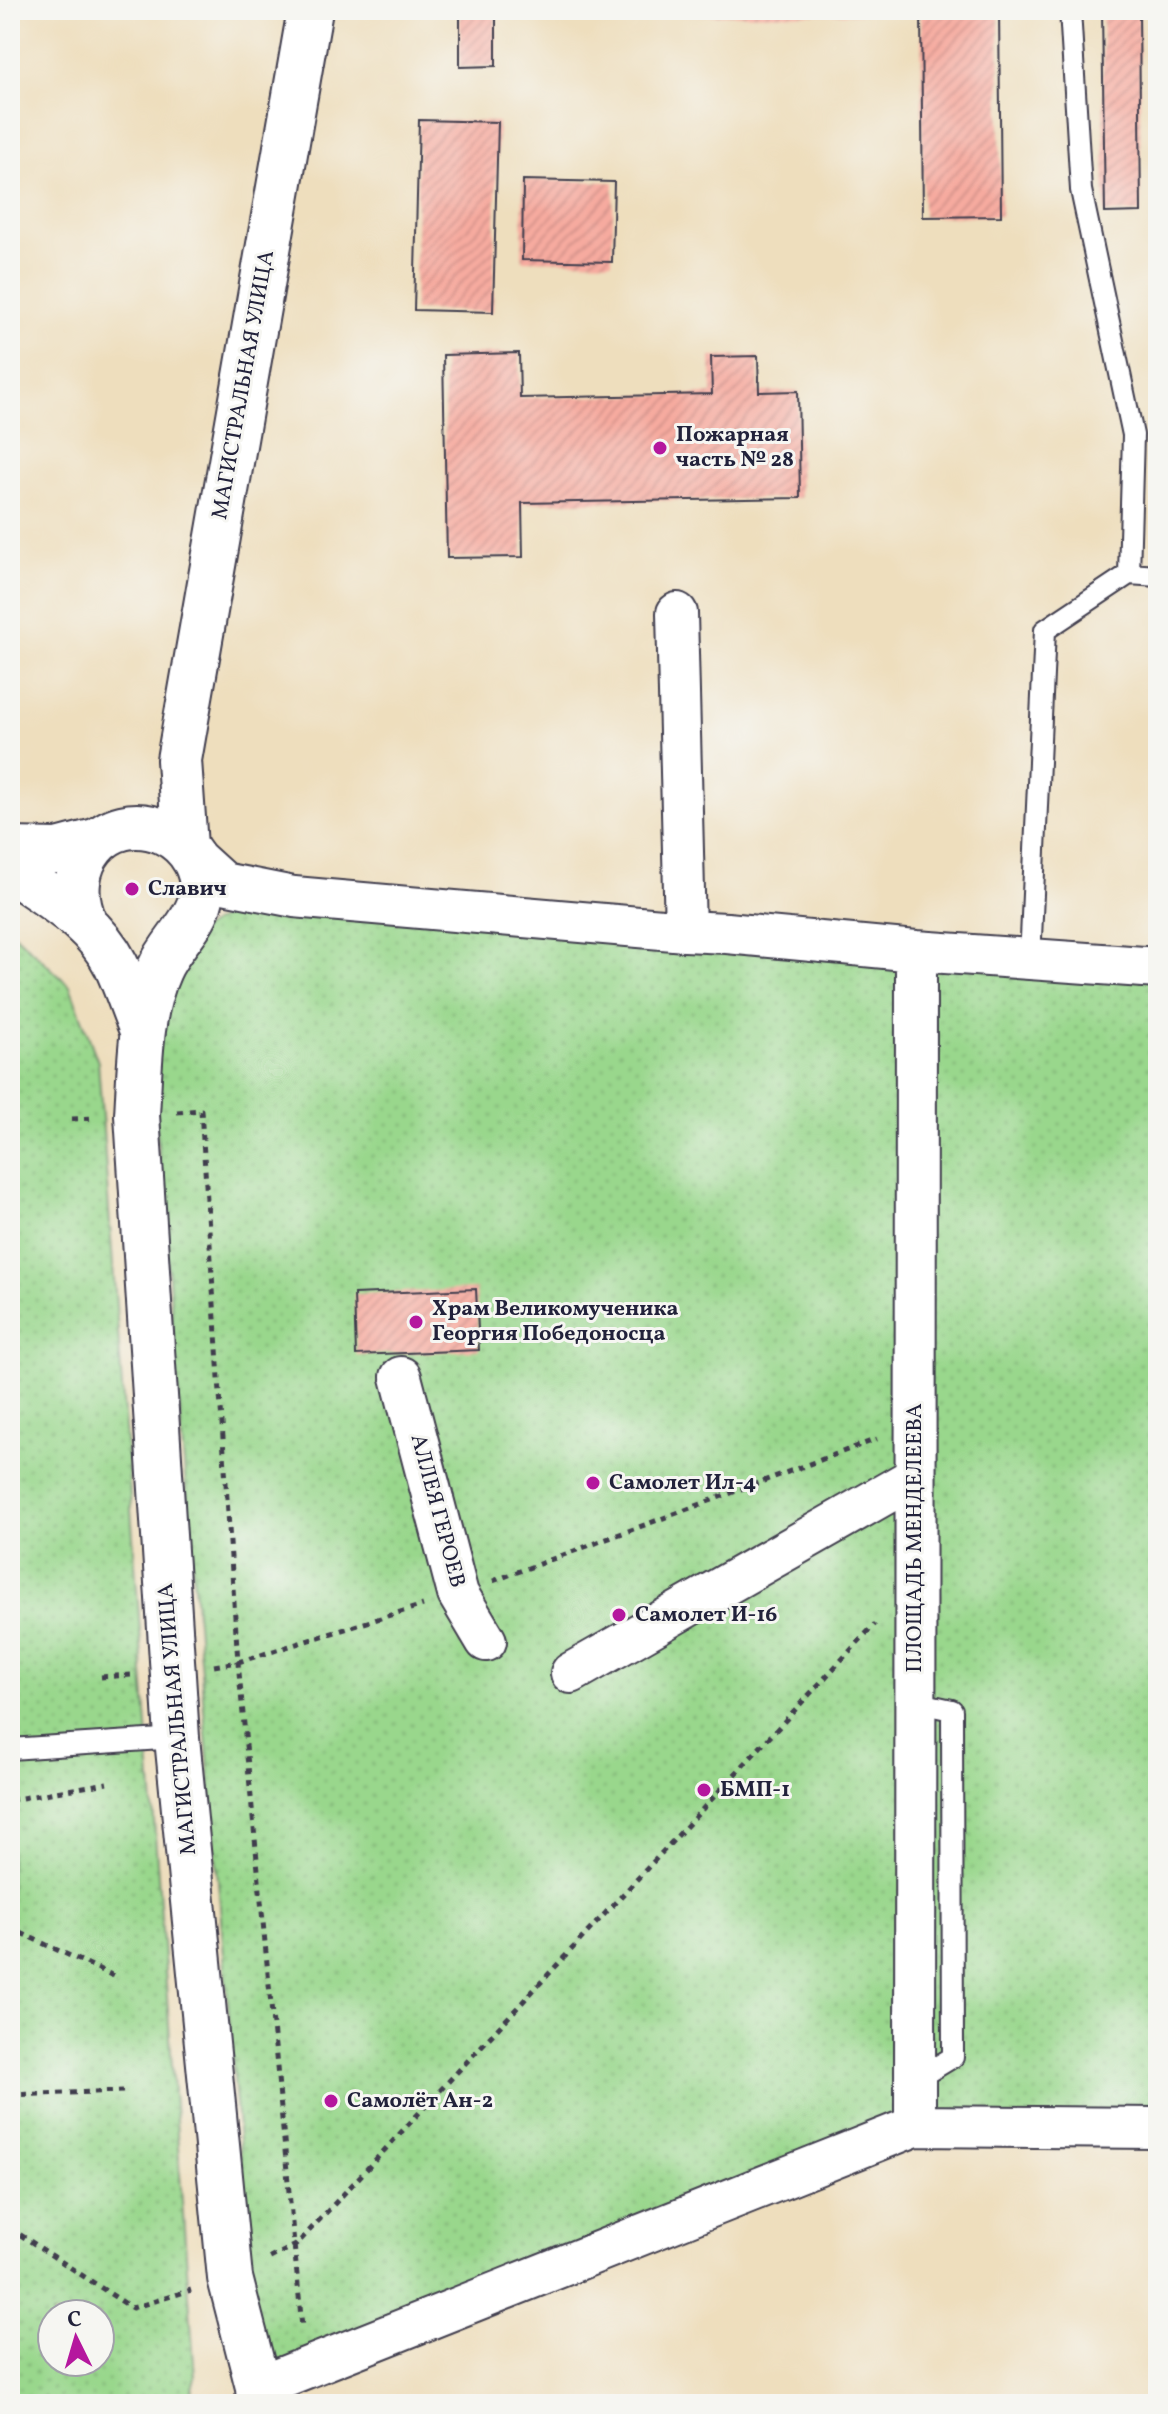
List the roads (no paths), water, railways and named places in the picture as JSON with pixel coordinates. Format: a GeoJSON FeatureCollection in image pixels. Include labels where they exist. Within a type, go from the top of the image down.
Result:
{"type":"FeatureCollection","features":[{"type":"Feature","properties":{"kind":"main road","name":"МАГИСТРАЛЬНАЯ УЛИЦА"},"geometry":{"type":"LineString","coordinates":[[188,850],[179,760],[310,10]]}},
{"type":"Feature","properties":{"kind":"main road"},"geometry":{"type":"LineString","coordinates":[[142,1030],[116,964],[90,929],[76,897],[78,872],[83,859],[179,760]]}},
{"type":"Feature","properties":{"kind":"main road"},"geometry":{"type":"LineString","coordinates":[[10,850],[58,851],[138,826],[169,834],[188,850],[198,868],[201,885],[199,906],[159,970],[142,1030]]}},
{"type":"Feature","properties":{"kind":"main road"},"geometry":{"type":"LineString","coordinates":[[10,869],[108,944],[123,951],[162,948],[186,931]]}},
{"type":"Feature","properties":{"kind":"main road","name":"МАГИСТРАЛЬНАЯ УЛИЦА"},"geometry":{"type":"LineString","coordinates":[[142,1030],[137,1115],[177,1738],[230,2278],[259,2395]]}},
{"type":"Feature","properties":{"kind":"street"},"geometry":{"type":"LineString","coordinates":[[677,613],[685,931]]}},
{"type":"Feature","properties":{"kind":"street"},"geometry":{"type":"LineString","coordinates":[[188,850],[223,883],[294,897],[685,931],[726,944],[916,951],[1158,968]]}},
{"type":"Feature","properties":{"kind":"street"},"geometry":{"type":"LineString","coordinates":[[186,931],[224,906],[294,897]]}},
{"type":"Feature","properties":{"kind":"street","name":"ПЛОЩАДЬ МЕНДЕЛЕЕВА"},"geometry":{"type":"LineString","coordinates":[[915,2126],[915,1425],[904,1350],[916,951]]}},
{"type":"Feature","properties":{"kind":"street","name":"АЛЛЕЯ ГЕРОЕВ"},"geometry":{"type":"LineString","coordinates":[[401,1377],[458,1594],[486,1641]]}},
{"type":"Feature","properties":{"kind":"street"},"geometry":{"type":"LineString","coordinates":[[571,1673],[915,1477]]}},
{"type":"Feature","properties":{"kind":"street"},"geometry":{"type":"LineString","coordinates":[[259,2395],[305,2367],[915,2126],[1158,2128]]}},
{"type":"Feature","properties":{"kind":"lane"},"geometry":{"type":"LineString","coordinates":[[1070,10],[1081,190],[1133,435],[1129,574]]}},
{"type":"Feature","properties":{"kind":"lane"},"geometry":{"type":"LineString","coordinates":[[1030,960],[1045,630],[1129,574],[1158,576]]}},
{"type":"Feature","properties":{"kind":"lane"},"geometry":{"type":"LineString","coordinates":[[10,1749],[177,1738]]}},
{"type":"Feature","properties":{"kind":"place","name":"Пожарная часть № 28"},"geometry":{"type":"Point","coordinates":[660,448]}},
{"type":"Feature","properties":{"kind":"place","name":"Славич"},"geometry":{"type":"Point","coordinates":[132,889]}},
{"type":"Feature","properties":{"kind":"place","name":"Храм Великомученика Георгия Победоносца"},"geometry":{"type":"Point","coordinates":[416,1322]}},
{"type":"Feature","properties":{"kind":"place","name":"Самолет Ил-4"},"geometry":{"type":"Point","coordinates":[593,1483]}},
{"type":"Feature","properties":{"kind":"place","name":"Самолет И-16"},"geometry":{"type":"Point","coordinates":[619,1615]}},
{"type":"Feature","properties":{"kind":"place","name":"БМП-1"},"geometry":{"type":"Point","coordinates":[704,1790]}},
{"type":"Feature","properties":{"kind":"place","name":"Самолёт Ан-2"},"geometry":{"type":"Point","coordinates":[331,2101]}}]}
